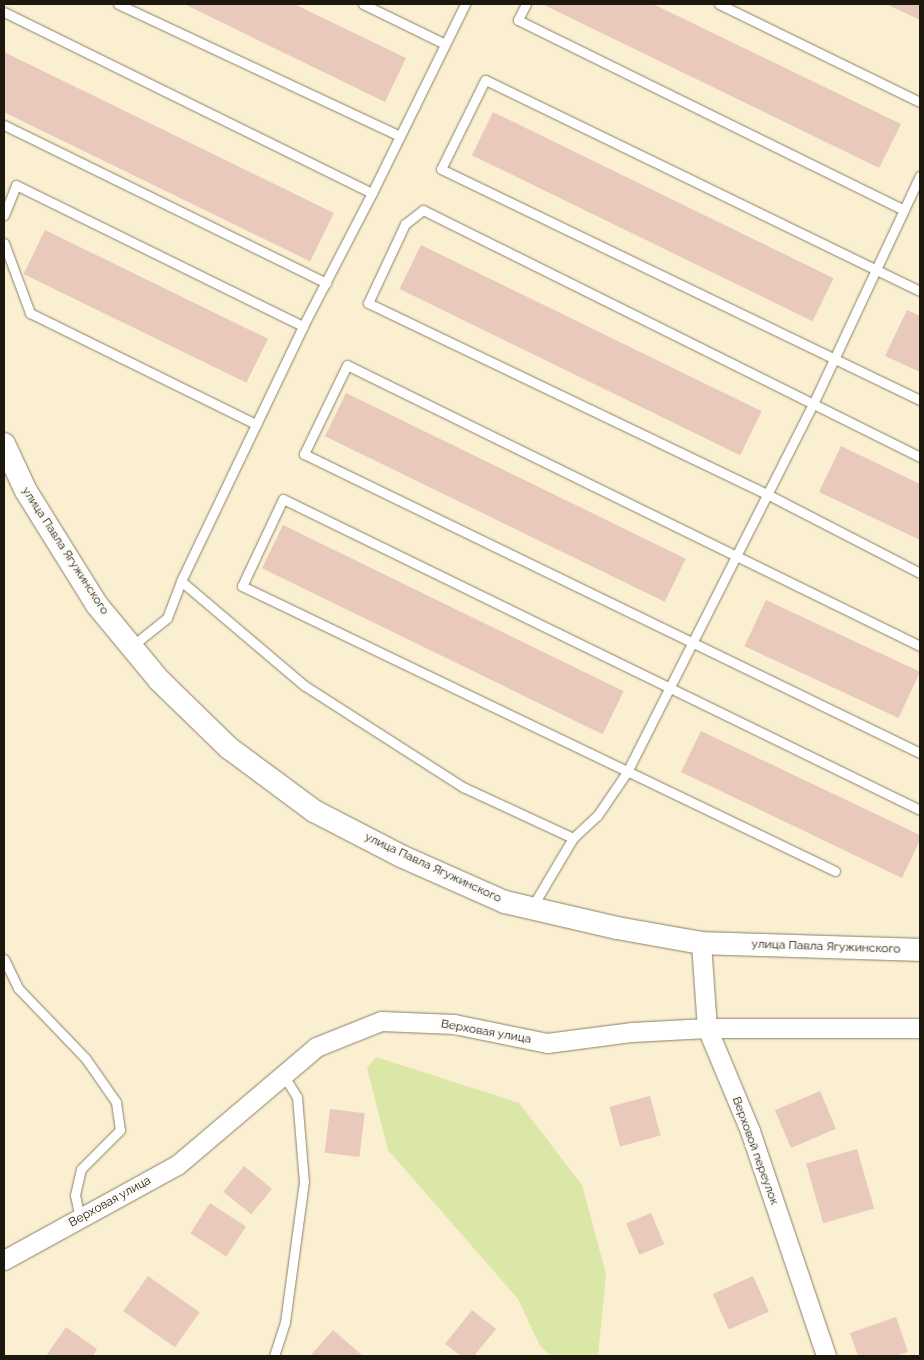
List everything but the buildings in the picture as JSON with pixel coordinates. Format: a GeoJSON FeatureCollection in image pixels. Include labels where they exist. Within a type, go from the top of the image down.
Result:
{"type":"FeatureCollection","features":[{"type":"Feature","properties":{"kind":"street","name":"улица Павла Ягужинского"},"geometry":{"type":"LineString","coordinates":[[4,444],[26,492],[76,572],[97,605],[131,647],[159,680],[229,748],[314,811],[401,856],[505,902],[617,928],[701,943],[920,950]]}},
{"type":"Feature","properties":{"kind":"street","name":"Верховой переулок"},"geometry":{"type":"LineString","coordinates":[[701,943],[707,1028],[750,1131],[826,1356]]}},
{"type":"Feature","properties":{"kind":"street","name":"Верховая улица"},"geometry":{"type":"LineString","coordinates":[[4,1260],[176,1165],[316,1047],[381,1021],[454,1024],[547,1043],[632,1032],[707,1028],[920,1028]]}},
{"type":"Feature","properties":{"kind":"lane"},"geometry":{"type":"LineString","coordinates":[[118,4],[400,136]]}},
{"type":"Feature","properties":{"kind":"lane"},"geometry":{"type":"LineString","coordinates":[[363,4],[445,44]]}},
{"type":"Feature","properties":{"kind":"lane"},"geometry":{"type":"LineString","coordinates":[[131,647],[167,618],[181,581],[303,326],[372,193],[465,4]]}},
{"type":"Feature","properties":{"kind":"lane"},"geometry":{"type":"LineString","coordinates":[[526,4],[518,20],[904,210]]}},
{"type":"Feature","properties":{"kind":"lane"},"geometry":{"type":"LineString","coordinates":[[720,4],[920,102]]}},
{"type":"Feature","properties":{"kind":"lane"},"geometry":{"type":"LineString","coordinates":[[4,12],[372,193]]}},
{"type":"Feature","properties":{"kind":"lane"},"geometry":{"type":"LineString","coordinates":[[920,291],[486,80],[441,169],[920,400]]}},
{"type":"Feature","properties":{"kind":"lane"},"geometry":{"type":"LineString","coordinates":[[4,125],[326,283]]}},
{"type":"Feature","properties":{"kind":"lane"},"geometry":{"type":"LineString","coordinates":[[531,908],[573,838],[597,816],[627,772],[813,404],[920,176]]}},
{"type":"Feature","properties":{"kind":"lane"},"geometry":{"type":"LineString","coordinates":[[4,215],[16,185],[303,326]]}},
{"type":"Feature","properties":{"kind":"lane"},"geometry":{"type":"LineString","coordinates":[[920,457],[423,210],[404,224],[368,303],[767,494],[920,573]]}},
{"type":"Feature","properties":{"kind":"lane"},"geometry":{"type":"LineString","coordinates":[[4,243],[30,313],[256,424]]}},
{"type":"Feature","properties":{"kind":"lane"},"geometry":{"type":"LineString","coordinates":[[920,646],[347,365],[304,454],[920,753]]}},
{"type":"Feature","properties":{"kind":"lane"},"geometry":{"type":"LineString","coordinates":[[835,871],[242,586],[284,499],[920,810]]}},
{"type":"Feature","properties":{"kind":"lane"},"geometry":{"type":"LineString","coordinates":[[181,581],[305,686],[463,787],[573,838]]}},
{"type":"Feature","properties":{"kind":"lane"},"geometry":{"type":"LineString","coordinates":[[4,959],[18,988],[86,1059],[116,1102],[120,1130],[80,1169],[75,1195],[80,1218]]}},
{"type":"Feature","properties":{"kind":"lane"},"geometry":{"type":"LineString","coordinates":[[274,1356],[285,1322],[304,1182],[297,1097],[283,1075]]}},
{"type":"Feature","properties":{"kind":"green space"},"geometry":{"type":"Polygon","coordinates":[[[376,1057],[519,1103],[582,1185],[606,1274],[598,1356],[551,1356],[540,1346],[518,1299],[388,1150],[367,1068],[376,1057]]]}}]}
